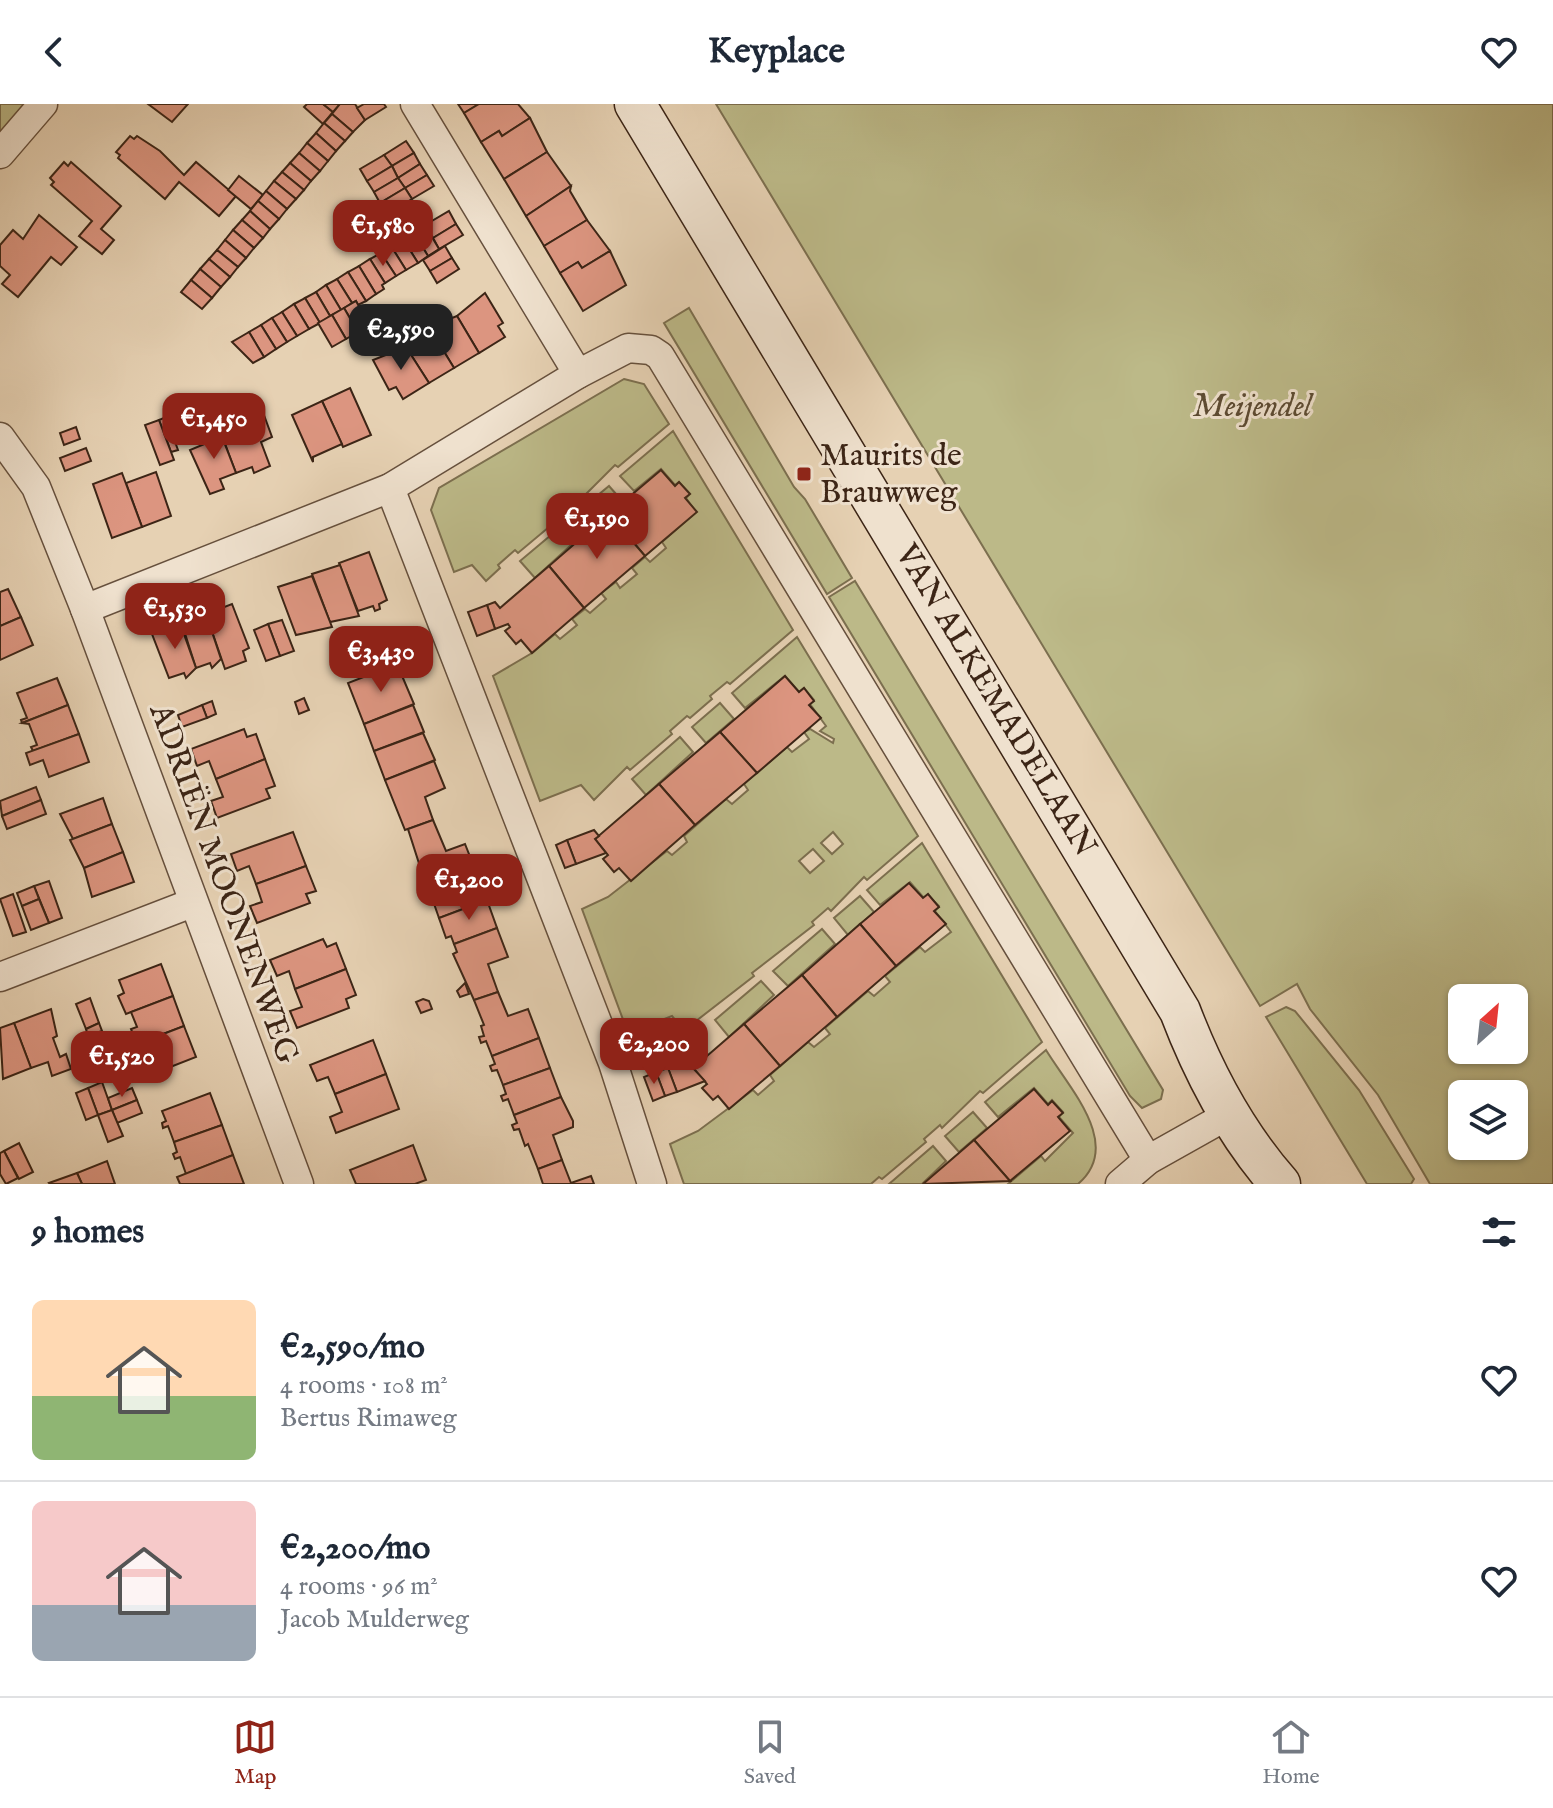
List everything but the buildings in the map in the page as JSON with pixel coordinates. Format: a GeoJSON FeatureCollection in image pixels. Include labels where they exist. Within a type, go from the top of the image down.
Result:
{"type":"FeatureCollection","features":[{"type":"Feature","properties":{"kind":"main road","name":"VAN ALKEMADELAAN"},"geometry":{"type":"LineString","coordinates":[[635,104],[1180,1011],[1203,1070],[1256,1157],[1280,1184]]}},
{"type":"Feature","properties":{"kind":"main road","name":"VAN ALKEMADELAAN"},"geometry":{"type":"LineString","coordinates":[[1180,1011],[1229,1061],[1279,1143],[1292,1184]]}},
{"type":"Feature","properties":{"kind":"street"},"geometry":{"type":"LineString","coordinates":[[0,154],[43,104]]}},
{"type":"Feature","properties":{"kind":"street"},"geometry":{"type":"LineString","coordinates":[[415,104],[578,374]]}},
{"type":"Feature","properties":{"kind":"street"},"geometry":{"type":"LineString","coordinates":[[85,609],[390,488],[578,374],[628,348],[651,350],[660,356],[1148,1160]]}},
{"type":"Feature","properties":{"kind":"street","name":"ADRIËN MOONENWEG"},"geometry":{"type":"LineString","coordinates":[[0,437],[36,487],[85,609],[299,1184]]}},
{"type":"Feature","properties":{"kind":"street"},"geometry":{"type":"LineString","coordinates":[[390,488],[613,1063],[652,1184]]}},
{"type":"Feature","properties":{"kind":"street"},"geometry":{"type":"LineString","coordinates":[[0,977],[192,903]]}},
{"type":"Feature","properties":{"kind":"street"},"geometry":{"type":"LineString","coordinates":[[1120,1184],[1148,1160],[1230,1114]]}},
{"type":"Feature","properties":{"kind":"green space"},"geometry":{"type":"Polygon","coordinates":[[[0,104],[32,104],[0,141],[0,104]]]}},
{"type":"Feature","properties":{"kind":"green space","name":"Meijendel"},"geometry":{"type":"Polygon","coordinates":[[[716,104],[1553,104],[1553,1184],[1430,1184],[1378,1095],[1310,1009],[1297,984],[1260,1006],[716,104]]]}},
{"type":"Feature","properties":{"kind":"green space"},"geometry":{"type":"Polygon","coordinates":[[[689,308],[794,487],[805,499],[852,578],[827,594],[664,323],[689,308]]]}},
{"type":"Feature","properties":{"kind":"green space"},"geometry":{"type":"Polygon","coordinates":[[[624,379],[644,384],[669,424],[618,467],[615,465],[579,501],[575,499],[559,513],[561,517],[518,553],[515,550],[486,581],[472,565],[454,572],[431,510],[439,488],[624,379]]]}},
{"type":"Feature","properties":{"kind":"green space"},"geometry":{"type":"Polygon","coordinates":[[[673,431],[793,630],[730,684],[727,682],[710,696],[712,699],[690,718],[687,716],[670,731],[672,734],[630,770],[627,767],[594,800],[581,785],[540,801],[493,676],[532,653],[555,634],[560,639],[577,625],[572,619],[585,609],[590,613],[606,599],[601,593],[616,582],[620,588],[637,574],[632,568],[645,557],[650,562],[666,548],[662,542],[696,512],[686,498],[690,494],[679,482],[675,485],[661,469],[634,491],[620,476],[673,431]]]}},
{"type":"Feature","properties":{"kind":"green space"},"geometry":{"type":"Polygon","coordinates":[[[609,486],[623,502],[595,526],[580,510],[609,486]]]}},
{"type":"Feature","properties":{"kind":"green space"},"geometry":{"type":"Polygon","coordinates":[[[569,520],[582,535],[535,578],[520,561],[569,520]]]}},
{"type":"Feature","properties":{"kind":"green space"},"geometry":{"type":"Polygon","coordinates":[[[855,581],[1163,1090],[1161,1099],[1142,1108],[1130,1096],[829,597],[855,581]]]}},
{"type":"Feature","properties":{"kind":"green space"},"geometry":{"type":"Polygon","coordinates":[[[797,637],[918,836],[867,880],[864,877],[831,911],[828,908],[812,922],[814,925],[696,1021],[698,1025],[687,1034],[672,1016],[628,1033],[582,909],[608,897],[667,851],[672,855],[687,842],[684,836],[726,799],[732,804],[748,790],[744,784],[787,747],[792,752],[809,739],[804,732],[810,729],[833,743],[834,739],[820,731],[826,726],[810,704],[814,700],[804,688],[799,692],[785,676],[745,708],[732,693],[797,637]],[[833,832],[821,843],[832,854],[843,844],[833,832]],[[813,849],[799,861],[810,873],[824,861],[813,849]]]}},
{"type":"Feature","properties":{"kind":"green space"},"geometry":{"type":"Polygon","coordinates":[[[720,703],[734,719],[706,743],[692,727],[720,703]]]}},
{"type":"Feature","properties":{"kind":"green space"},"geometry":{"type":"Polygon","coordinates":[[[680,737],[693,752],[646,795],[632,779],[680,737]]]}},
{"type":"Feature","properties":{"kind":"green space"},"geometry":{"type":"Polygon","coordinates":[[[922,843],[1042,1042],[983,1093],[980,1091],[942,1128],[940,1125],[924,1139],[926,1142],[882,1179],[879,1177],[871,1184],[684,1184],[670,1144],[698,1131],[753,1090],[758,1095],[774,1081],[770,1075],[808,1042],[814,1047],[830,1034],[825,1028],[868,991],[874,996],[890,982],[885,976],[920,947],[925,952],[951,932],[935,911],[939,906],[928,895],[924,898],[910,882],[880,905],[867,890],[922,843]]]}},
{"type":"Feature","properties":{"kind":"green space"},"geometry":{"type":"Polygon","coordinates":[[[860,896],[874,912],[848,935],[834,918],[860,896]]]}},
{"type":"Feature","properties":{"kind":"green space"},"geometry":{"type":"Polygon","coordinates":[[[822,929],[835,944],[788,986],[773,971],[822,929]]]}},
{"type":"Feature","properties":{"kind":"green space"},"geometry":{"type":"Polygon","coordinates":[[[761,981],[774,995],[729,1037],[715,1020],[761,981]]]}},
{"type":"Feature","properties":{"kind":"green space"},"geometry":{"type":"Polygon","coordinates":[[[1286,1007],[1295,1011],[1359,1090],[1414,1179],[1411,1184],[1367,1184],[1266,1017],[1286,1007]]]}},
{"type":"Feature","properties":{"kind":"green space"},"geometry":{"type":"Polygon","coordinates":[[[1046,1050],[1088,1117],[1096,1152],[1091,1169],[1078,1184],[1008,1184],[1041,1156],[1045,1161],[1073,1133],[1059,1117],[1063,1112],[1052,1100],[1048,1104],[1034,1088],[998,1117],[985,1102],[1046,1050]]]}},
{"type":"Feature","properties":{"kind":"green space"},"geometry":{"type":"Polygon","coordinates":[[[973,1112],[987,1128],[959,1152],[945,1136],[973,1112]]]}},
{"type":"Feature","properties":{"kind":"green space"},"geometry":{"type":"Polygon","coordinates":[[[933,1146],[946,1161],[922,1184],[889,1184],[933,1146]]]}},
{"type":"Feature","properties":{"kind":"place","name":"Maurits de Brauwweg"},"geometry":{"type":"Point","coordinates":[804,474]}}]}
